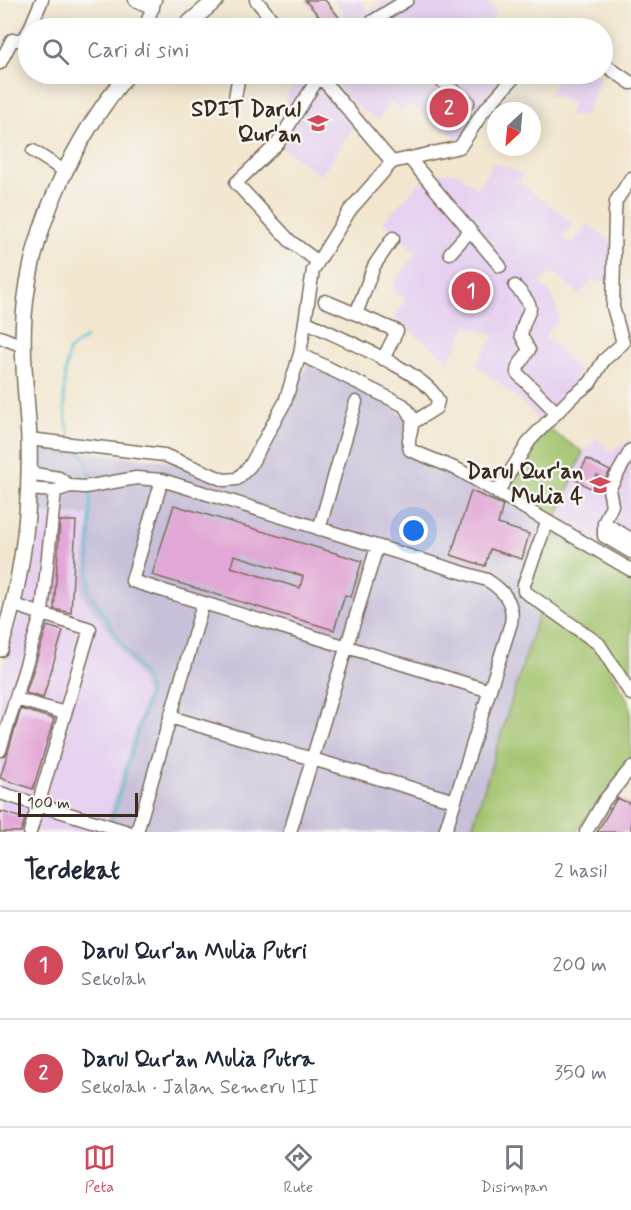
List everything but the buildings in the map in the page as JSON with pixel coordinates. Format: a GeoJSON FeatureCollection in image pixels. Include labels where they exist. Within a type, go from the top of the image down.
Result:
{"type":"FeatureCollection","features":[{"type":"Feature","properties":{"kind":"main road"},"geometry":{"type":"LineString","coordinates":[[193,18],[209,2]]}},
{"type":"Feature","properties":{"kind":"main road"},"geometry":{"type":"LineString","coordinates":[[0,649],[14,605],[28,489],[29,439],[23,346],[26,299],[36,252],[52,203],[102,106],[120,84]]}},
{"type":"Feature","properties":{"kind":"street"},"geometry":{"type":"LineString","coordinates":[[34,18],[42,0]]}},
{"type":"Feature","properties":{"kind":"street"},"geometry":{"type":"LineString","coordinates":[[135,0],[154,4]]}},
{"type":"Feature","properties":{"kind":"street"},"geometry":{"type":"LineString","coordinates":[[256,0],[269,18]]}},
{"type":"Feature","properties":{"kind":"street"},"geometry":{"type":"LineString","coordinates":[[378,18],[406,0]]}},
{"type":"Feature","properties":{"kind":"street"},"geometry":{"type":"LineString","coordinates":[[0,63],[12,40],[18,40]]}},
{"type":"Feature","properties":{"kind":"street"},"geometry":{"type":"LineString","coordinates":[[613,70],[631,83]]}},
{"type":"Feature","properties":{"kind":"street"},"geometry":{"type":"LineString","coordinates":[[235,98],[237,84]]}},
{"type":"Feature","properties":{"kind":"street"},"geometry":{"type":"LineString","coordinates":[[314,84],[278,143],[236,183],[290,241],[317,261]]}},
{"type":"Feature","properties":{"kind":"street"},"geometry":{"type":"LineString","coordinates":[[331,84],[392,162]]}},
{"type":"Feature","properties":{"kind":"street"},"geometry":{"type":"LineString","coordinates":[[446,84],[468,102]]}},
{"type":"Feature","properties":{"kind":"street"},"geometry":{"type":"LineString","coordinates":[[29,439],[164,455],[224,480],[237,479],[250,466],[280,413],[300,354],[310,280],[317,261],[350,210],[392,162],[459,147],[483,112],[508,84]]}},
{"type":"Feature","properties":{"kind":"street"},"geometry":{"type":"LineString","coordinates":[[33,151],[66,172]]}},
{"type":"Feature","properties":{"kind":"street"},"geometry":{"type":"LineString","coordinates":[[409,158],[500,266]]}},
{"type":"Feature","properties":{"kind":"street"},"geometry":{"type":"LineString","coordinates":[[497,493],[524,447],[556,412],[590,383],[604,360],[623,343],[613,307],[615,212],[616,201],[631,178]]}},
{"type":"Feature","properties":{"kind":"street"},"geometry":{"type":"LineString","coordinates":[[450,253],[469,232]]}},
{"type":"Feature","properties":{"kind":"street"},"geometry":{"type":"LineString","coordinates":[[356,314],[374,266],[393,238]]}},
{"type":"Feature","properties":{"kind":"street"},"geometry":{"type":"LineString","coordinates":[[515,286],[530,302],[531,308],[521,335],[529,350],[517,373],[556,412]]}},
{"type":"Feature","properties":{"kind":"street"},"geometry":{"type":"LineString","coordinates":[[325,301],[397,331],[383,359]]}},
{"type":"Feature","properties":{"kind":"street"},"geometry":{"type":"LineString","coordinates":[[304,321],[423,381],[436,394],[436,408],[414,422]]}},
{"type":"Feature","properties":{"kind":"street"},"geometry":{"type":"LineString","coordinates":[[0,336],[23,346]]}},
{"type":"Feature","properties":{"kind":"street"},"geometry":{"type":"LineString","coordinates":[[300,354],[397,401],[411,414],[414,422],[408,446],[410,450],[443,462],[631,570]]}},
{"type":"Feature","properties":{"kind":"street"},"geometry":{"type":"LineString","coordinates":[[319,529],[356,402]]}},
{"type":"Feature","properties":{"kind":"street"},"geometry":{"type":"LineString","coordinates":[[630,547],[604,523],[612,505],[609,489],[631,450]]}},
{"type":"Feature","properties":{"kind":"street"},"geometry":{"type":"LineString","coordinates":[[28,473],[59,478],[70,486]]}},
{"type":"Feature","properties":{"kind":"street"},"geometry":{"type":"LineString","coordinates":[[28,489],[55,491],[70,486],[92,487],[136,478],[162,480],[487,580],[505,593],[512,614],[445,832]]}},
{"type":"Feature","properties":{"kind":"street"},"geometry":{"type":"LineString","coordinates":[[162,480],[132,581],[488,690]]}},
{"type":"Feature","properties":{"kind":"street"},"geometry":{"type":"LineString","coordinates":[[0,750],[42,612],[55,491]]}},
{"type":"Feature","properties":{"kind":"street"},"geometry":{"type":"LineString","coordinates":[[547,522],[524,584],[524,591],[599,644],[631,694]]}},
{"type":"Feature","properties":{"kind":"street"},"geometry":{"type":"LineString","coordinates":[[290,832],[376,547]]}},
{"type":"Feature","properties":{"kind":"street"},"geometry":{"type":"LineString","coordinates":[[137,832],[203,604]]}},
{"type":"Feature","properties":{"kind":"street"},"geometry":{"type":"LineString","coordinates":[[14,605],[90,629],[30,832]]}},
{"type":"Feature","properties":{"kind":"street"},"geometry":{"type":"LineString","coordinates":[[16,699],[65,713]]}},
{"type":"Feature","properties":{"kind":"street"},"geometry":{"type":"LineString","coordinates":[[170,717],[455,801]]}},
{"type":"Feature","properties":{"kind":"street"},"geometry":{"type":"LineString","coordinates":[[586,832],[603,801],[631,768]]}},
{"type":"Feature","properties":{"kind":"street"},"geometry":{"type":"LineString","coordinates":[[0,793],[128,832]]}},
{"type":"Feature","properties":{"kind":"shaded area"},"geometry":{"type":"Polygon","coordinates":[[[333,0],[359,0],[369,11],[386,0],[489,0],[486,4],[497,12],[492,18],[348,18],[333,0]]]}},
{"type":"Feature","properties":{"kind":"shaded area","name":"SDIT Darul Qur'an"},"geometry":{"type":"Polygon","coordinates":[[[295,84],[321,84],[354,125],[321,176],[271,139],[268,131],[287,122],[287,95],[295,84]]]}},
{"type":"Feature","properties":{"kind":"shaded area"},"geometry":{"type":"Polygon","coordinates":[[[336,84],[504,84],[490,102],[487,102],[487,106],[461,140],[409,104],[403,110],[390,102],[378,120],[352,103],[336,84]]]}},
{"type":"Feature","properties":{"kind":"shaded area"},"geometry":{"type":"Polygon","coordinates":[[[554,84],[598,84],[585,116],[569,115],[573,101],[549,95],[554,84]]]}},
{"type":"Feature","properties":{"kind":"shaded area"},"geometry":{"type":"Polygon","coordinates":[[[494,162],[523,174],[518,182],[574,223],[563,237],[572,244],[588,224],[611,241],[609,284],[592,280],[580,295],[551,271],[540,283],[552,296],[560,318],[545,335],[580,371],[569,394],[541,424],[523,403],[476,365],[495,335],[467,326],[449,361],[394,318],[405,299],[391,287],[416,253],[383,222],[430,172],[458,173],[477,188],[494,162]]]}},
{"type":"Feature","properties":{"kind":"shaded area"},"geometry":{"type":"Polygon","coordinates":[[[308,363],[377,396],[403,415],[409,427],[405,454],[445,464],[539,520],[539,531],[518,588],[520,597],[540,609],[473,825],[486,832],[104,832],[146,694],[139,678],[81,593],[90,515],[34,513],[40,447],[177,462],[245,480],[263,457],[308,363]]]}},
{"type":"Feature","properties":{"kind":"shaded area","name":"Darul Qur'an Mulia 4"},"geometry":{"type":"Polygon","coordinates":[[[597,438],[610,451],[631,440],[631,563],[557,518],[583,452],[597,438]]]}},
{"type":"Feature","properties":{"kind":"shaded area"},"geometry":{"type":"Polygon","coordinates":[[[49,511],[90,515],[81,593],[139,678],[146,694],[104,832],[0,832],[0,678],[24,596],[34,513],[49,511]]]}},
{"type":"Feature","properties":{"kind":"green space"},"geometry":{"type":"Polygon","coordinates":[[[547,428],[583,452],[557,518],[541,513],[502,490],[518,464],[547,428]]]}},
{"type":"Feature","properties":{"kind":"green space"},"geometry":{"type":"Polygon","coordinates":[[[547,529],[631,577],[631,687],[610,653],[527,588],[547,529]]]}},
{"type":"Feature","properties":{"kind":"green space"},"geometry":{"type":"Polygon","coordinates":[[[540,609],[592,642],[607,661],[630,705],[631,761],[576,832],[486,832],[473,825],[540,609]]]}},
{"type":"Feature","properties":{"kind":"waterway"},"geometry":{"type":"LineString","coordinates":[[72,441],[65,407],[64,385],[67,362],[69,350],[87,337]]}},
{"type":"Feature","properties":{"kind":"waterway"},"geometry":{"type":"LineString","coordinates":[[79,450],[86,460],[91,481]]}},
{"type":"Feature","properties":{"kind":"waterway"},"geometry":{"type":"LineString","coordinates":[[91,489],[89,592],[148,683],[149,693],[111,823]]}},
{"type":"Feature","properties":{"kind":"waterway"},"geometry":{"type":"LineString","coordinates":[[597,825],[623,787]]}},
{"type":"Feature","properties":{"kind":"place","name":"Darul Qur'an Mulia Putra"},"geometry":{"type":"Point","coordinates":[449,108]}},
{"type":"Feature","properties":{"kind":"place","name":"SDIT Darul Qur'an"},"geometry":{"type":"Point","coordinates":[318,123]}},
{"type":"Feature","properties":{"kind":"place","name":"Darul Qur'an Mulia Putri"},"geometry":{"type":"Point","coordinates":[471,291]}},
{"type":"Feature","properties":{"kind":"place","name":"Darul Qur'an Mulia 4"},"geometry":{"type":"Point","coordinates":[600,485]}}]}
